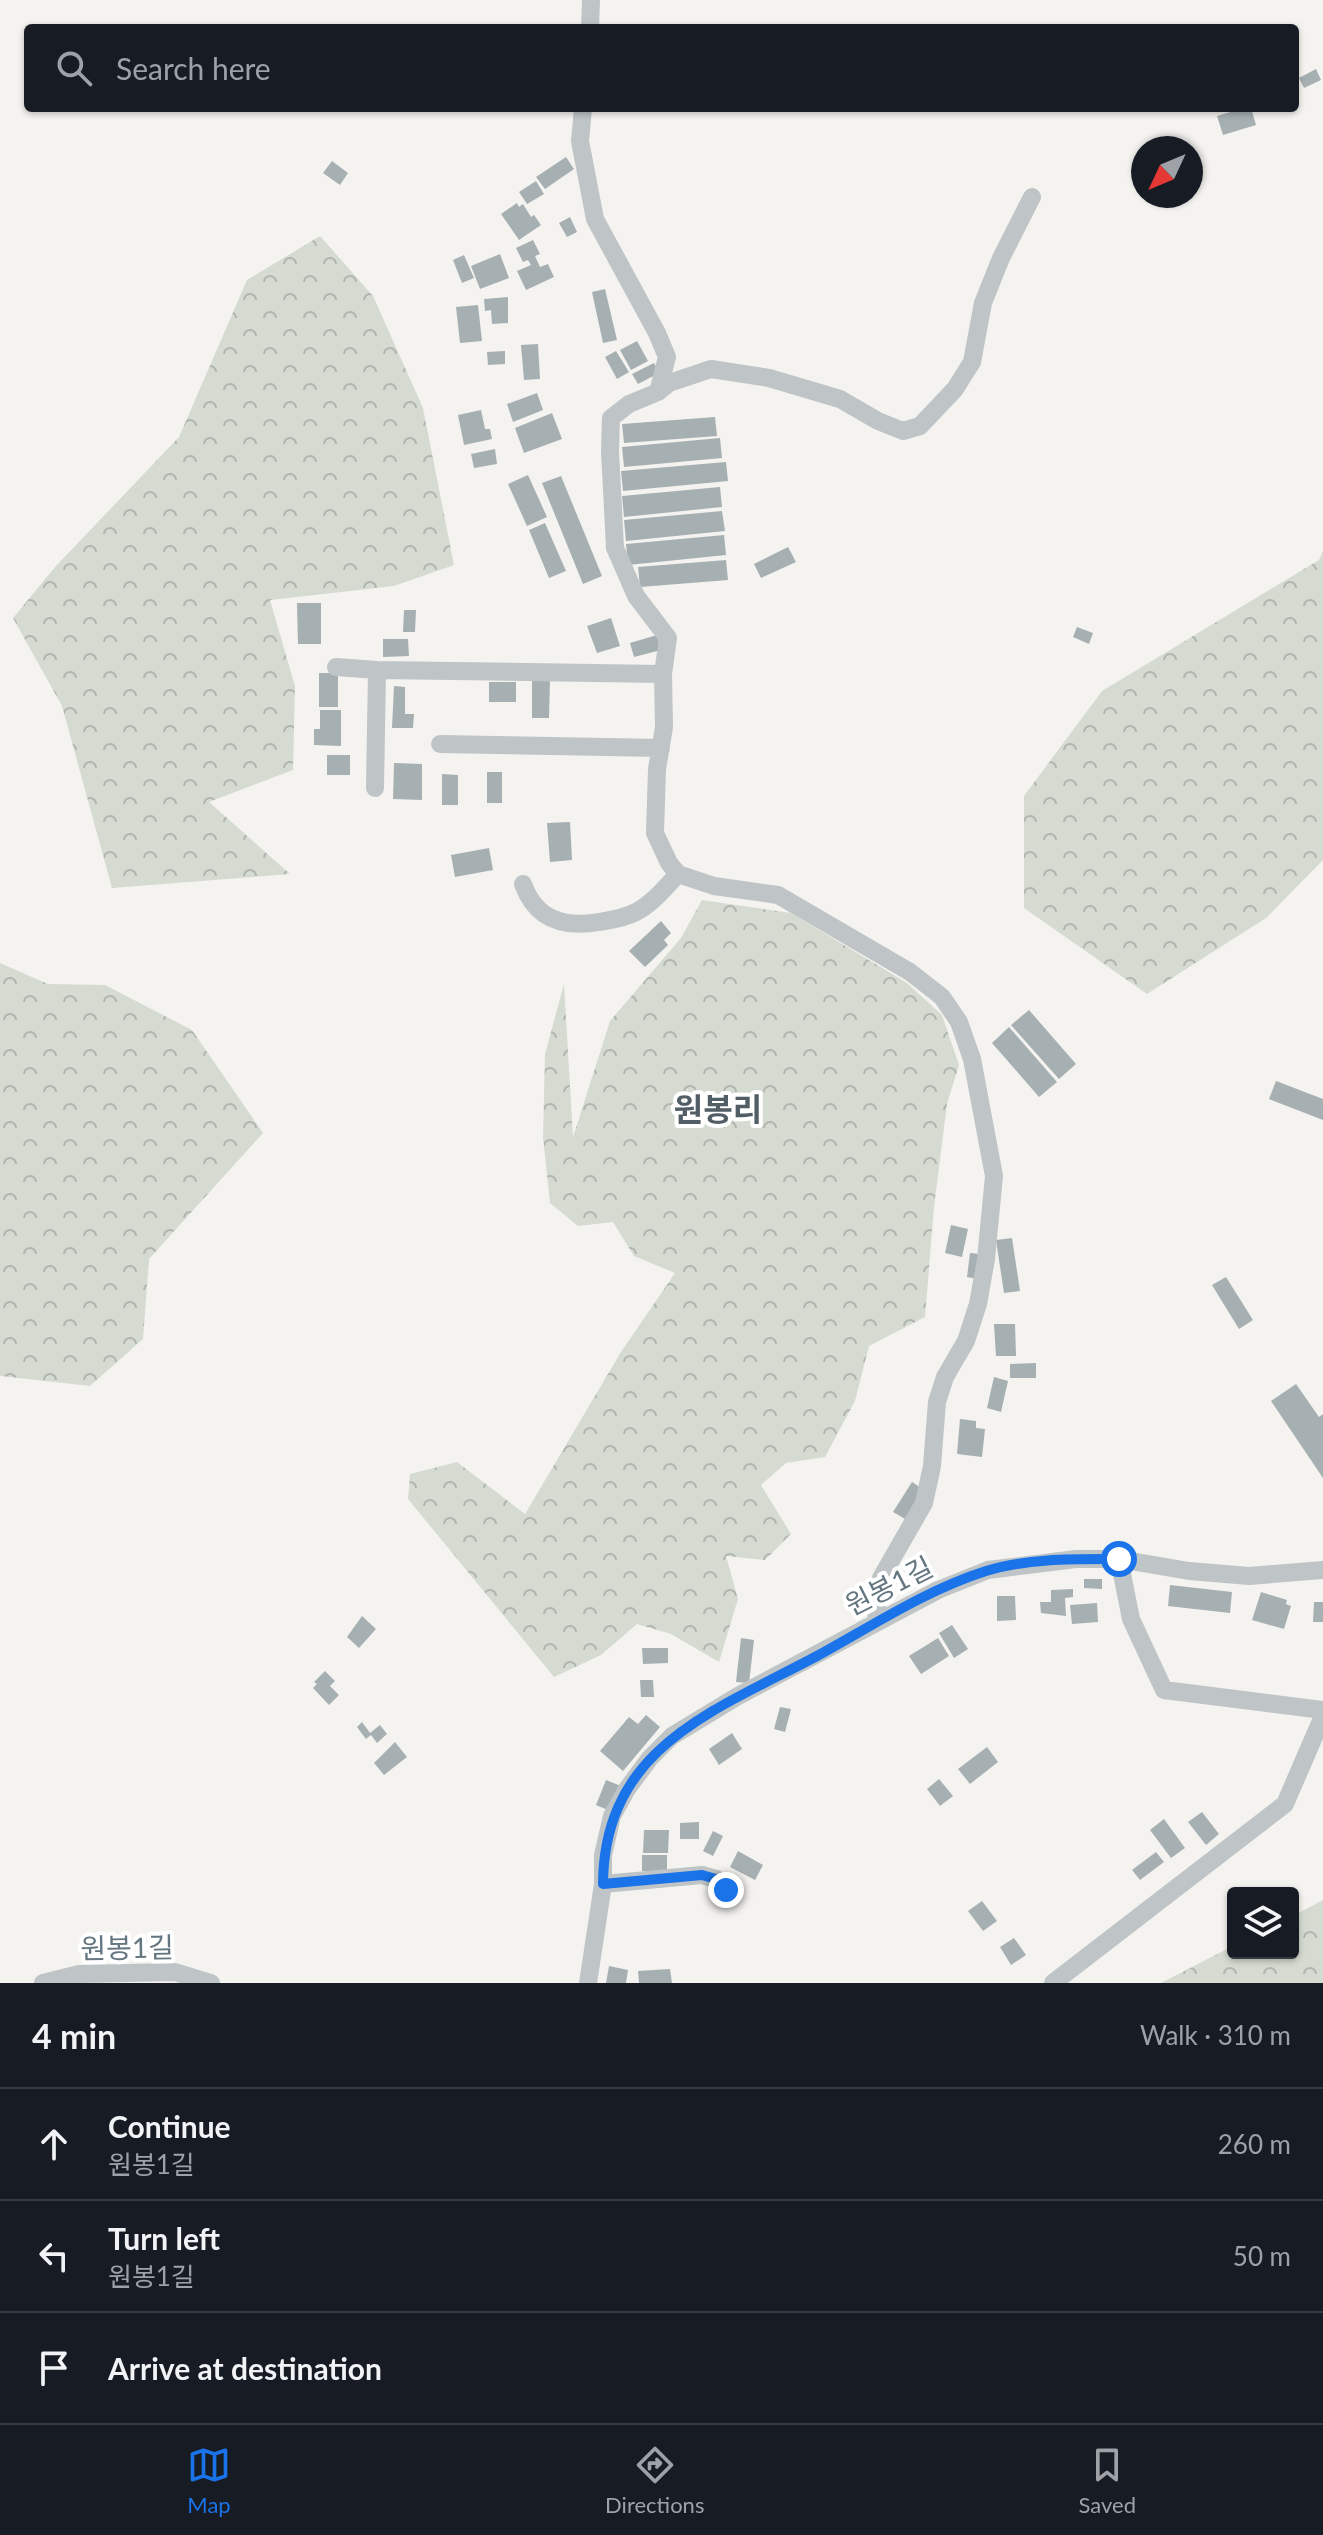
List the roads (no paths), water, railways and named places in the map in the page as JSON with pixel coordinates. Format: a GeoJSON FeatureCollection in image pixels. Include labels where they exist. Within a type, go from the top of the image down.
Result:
{"type":"FeatureCollection","features":[{"type":"Feature","properties":{"kind":"street"},"geometry":{"type":"LineString","coordinates":[[590,24],[591,0]]}},
{"type":"Feature","properties":{"kind":"street"},"geometry":{"type":"LineString","coordinates":[[583,112],[580,141],[595,219],[667,357],[658,392]]}},
{"type":"Feature","properties":{"kind":"street"},"geometry":{"type":"LineString","coordinates":[[876,1623],[881,1578],[924,1503],[932,1466],[937,1402],[945,1377],[966,1341],[978,1304],[986,1259],[994,1176],[972,1059],[959,1022],[942,997],[910,972],[778,895],[714,886],[678,874],[669,863],[655,833],[657,769],[664,727],[663,674],[668,638],[636,596],[615,548],[611,418],[629,404],[658,392],[669,383],[711,369],[769,378],[840,399],[878,421],[903,431],[920,426],[955,389],[972,362],[983,303],[1001,258],[1032,197]]}},
{"type":"Feature","properties":{"kind":"street"},"geometry":{"type":"LineString","coordinates":[[336,667],[663,674]]}},
{"type":"Feature","properties":{"kind":"street"},"geometry":{"type":"LineString","coordinates":[[375,788],[377,670]]}},
{"type":"Feature","properties":{"kind":"street"},"geometry":{"type":"LineString","coordinates":[[440,744],[661,748]]}},
{"type":"Feature","properties":{"kind":"street"},"geometry":{"type":"LineString","coordinates":[[523,884],[528,899],[541,913],[559,923],[580,925],[637,912],[678,874]]}},
{"type":"Feature","properties":{"kind":"street","name":"원봉1길"},"geometry":{"type":"LineString","coordinates":[[588,1983],[603,1884],[603,1855],[612,1816],[650,1758],[672,1736],[738,1696],[938,1590],[988,1570],[1076,1559],[1119,1559],[1189,1571],[1249,1576],[1323,1570]]}},
{"type":"Feature","properties":{"kind":"street"},"geometry":{"type":"LineString","coordinates":[[1053,1983],[1285,1804],[1323,1713],[1164,1690],[1131,1619],[1119,1559]]}},
{"type":"Feature","properties":{"kind":"street"},"geometry":{"type":"LineString","coordinates":[[603,1884],[702,1875],[716,1879],[726,1890]]}},
{"type":"Feature","properties":{"kind":"street","name":"원봉1길"},"geometry":{"type":"LineString","coordinates":[[43,1983],[79,1974],[175,1972],[208,1982]]}},
{"type":"Feature","properties":{"kind":"district","name":"원봉리"},"geometry":{"type":"Point","coordinates":[718,1110]}}]}
